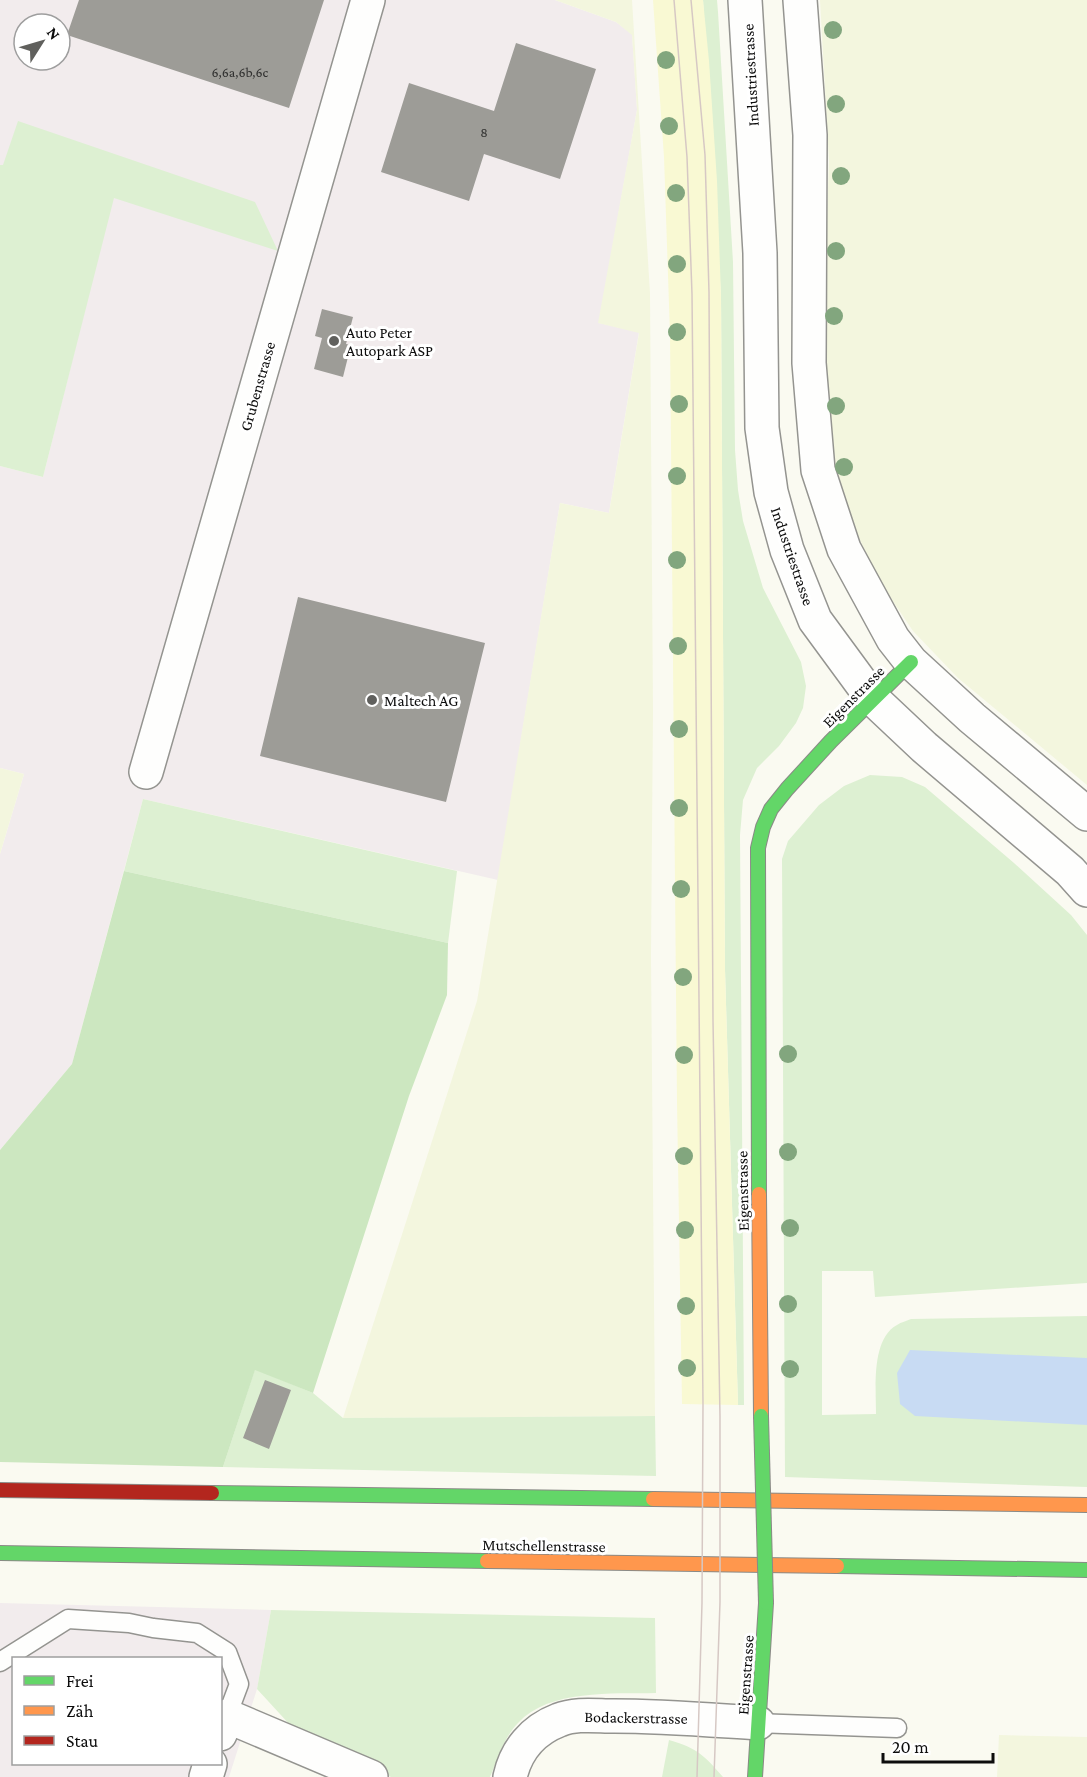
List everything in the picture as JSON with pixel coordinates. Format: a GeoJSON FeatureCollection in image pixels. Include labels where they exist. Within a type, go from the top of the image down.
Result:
{"type":"FeatureCollection","features":[{"type":"Feature","properties":{"kind":"main road","name":"Eigenstrasse"},"geometry":{"type":"LineString","coordinates":[[755,1777],[766,1603],[761,1416],[758,848],[763,826],[771,809],[831,741],[911,662]]}},
{"type":"Feature","properties":{"kind":"main road"},"geometry":{"type":"LineString","coordinates":[[0,1490],[1087,1505]]}},
{"type":"Feature","properties":{"kind":"main road","name":"Mutschellenstrasse"},"geometry":{"type":"LineString","coordinates":[[0,1553],[1087,1570]]}},
{"type":"Feature","properties":{"kind":"street","name":"Grubenstrasse"},"geometry":{"type":"LineString","coordinates":[[146,772],[368,0]]}},
{"type":"Feature","properties":{"kind":"street","name":"Industriestrasse"},"geometry":{"type":"LineString","coordinates":[[746,0],[760,253],[762,428],[771,492],[787,550],[815,620],[873,699],[950,770],[1070,871],[1087,890]]}},
{"type":"Feature","properties":{"kind":"street"},"geometry":{"type":"LineString","coordinates":[[800,0],[810,135],[809,363],[818,470],[844,549],[893,639],[911,662],[972,718],[1087,814]]}},
{"type":"Feature","properties":{"kind":"street","name":"Bodackerstrasse"},"geometry":{"type":"LineString","coordinates":[[510,1777],[519,1751],[529,1738],[560,1719],[579,1715],[658,1716],[758,1723]]}},
{"type":"Feature","properties":{"kind":"street"},"geometry":{"type":"LineString","coordinates":[[224,1725],[371,1777]]}},
{"type":"Feature","properties":{"kind":"lane"},"geometry":{"type":"LineString","coordinates":[[0,1662],[68,1618],[129,1623],[197,1633],[227,1652],[239,1684],[224,1725]]}},
{"type":"Feature","properties":{"kind":"lane"},"geometry":{"type":"LineString","coordinates":[[758,1723],[897,1728]]}},
{"type":"Feature","properties":{"kind":"shaded area"},"geometry":{"type":"Polygon","coordinates":[[[0,0],[555,0],[616,22],[632,34],[637,110],[599,323],[639,332],[609,513],[560,503],[498,880],[143,799],[72,1064],[0,1150],[0,854],[24,774],[0,768],[0,466],[43,477],[113,198],[0,165],[0,0]]]}},
{"type":"Feature","properties":{"kind":"shaded area"},"geometry":{"type":"Polygon","coordinates":[[[555,0],[632,0],[650,293],[653,711],[651,957],[655,1416],[343,1418],[477,1001],[560,503],[609,513],[639,333],[598,323],[637,110],[632,35],[616,22],[555,0]]]}},
{"type":"Feature","properties":{"kind":"shaded area"},"geometry":{"type":"Polygon","coordinates":[[[703,0],[717,0],[718,12],[733,262],[735,450],[738,490],[743,521],[763,588],[801,662],[806,686],[803,708],[796,723],[779,746],[757,768],[743,800],[740,835],[744,1405],[738,1405],[725,970],[721,296],[703,0]]]}},
{"type":"Feature","properties":{"kind":"shaded area"},"geometry":{"type":"Polygon","coordinates":[[[820,0],[1087,0],[1087,785],[958,678],[913,631],[872,565],[844,501],[832,458],[822,358],[829,161],[820,0]]]}},
{"type":"Feature","properties":{"kind":"shaded area"},"geometry":{"type":"Polygon","coordinates":[[[18,121],[255,202],[278,251],[114,198],[43,477],[0,466],[0,165],[3,165],[18,121]]]}},
{"type":"Feature","properties":{"kind":"shaded area"},"geometry":{"type":"Polygon","coordinates":[[[0,768],[24,774],[0,854],[0,768]]]}},
{"type":"Feature","properties":{"kind":"shaded area"},"geometry":{"type":"Polygon","coordinates":[[[870,775],[902,777],[925,787],[1071,915],[1087,935],[1087,1283],[875,1297],[873,1271],[822,1271],[822,1415],[876,1414],[879,1352],[889,1332],[902,1322],[911,1319],[1087,1316],[1087,1487],[785,1477],[782,859],[788,841],[819,805],[844,786],[870,775]]]}},
{"type":"Feature","properties":{"kind":"shaded area"},"geometry":{"type":"Polygon","coordinates":[[[143,799],[457,871],[448,943],[124,871],[143,799]]]}},
{"type":"Feature","properties":{"kind":"shaded area"},"geometry":{"type":"Polygon","coordinates":[[[124,871],[448,943],[447,995],[409,1096],[313,1393],[255,1370],[223,1467],[0,1462],[0,1150],[72,1064],[124,871]]]}},
{"type":"Feature","properties":{"kind":"shaded area"},"geometry":{"type":"Polygon","coordinates":[[[255,1369],[313,1393],[343,1418],[655,1416],[656,1476],[223,1467],[255,1369]]]}},
{"type":"Feature","properties":{"kind":"shaded area"},"geometry":{"type":"Polygon","coordinates":[[[0,1603],[271,1610],[257,1689],[229,1777],[0,1777],[0,1603]]]}},
{"type":"Feature","properties":{"kind":"shaded area"},"geometry":{"type":"Polygon","coordinates":[[[271,1610],[655,1618],[656,1693],[582,1696],[547,1704],[531,1712],[509,1735],[490,1777],[391,1777],[302,1738],[257,1689],[271,1610]]]}},
{"type":"Feature","properties":{"kind":"shaded area"},"geometry":{"type":"Polygon","coordinates":[[[999,1735],[1087,1737],[1087,1777],[997,1777],[999,1735]]]}},
{"type":"Feature","properties":{"kind":"shaded area"},"geometry":{"type":"Polygon","coordinates":[[[669,1740],[699,1753],[723,1777],[662,1777],[669,1740]]]}},
{"type":"Feature","properties":{"kind":"sand"},"geometry":{"type":"Polygon","coordinates":[[[653,0],[703,0],[717,181],[721,296],[725,970],[738,1405],[682,1404],[670,334],[664,157],[653,0]]]}},
{"type":"Feature","properties":{"kind":"water"},"geometry":{"type":"Polygon","coordinates":[[[910,1350],[1087,1358],[1087,1425],[915,1416],[900,1404],[897,1373],[910,1350]]]}},
{"type":"Feature","properties":{"kind":"building"},"geometry":{"type":"Polygon","coordinates":[[[79,0],[324,0],[289,108],[72,37],[72,20],[79,0]]]}},
{"type":"Feature","properties":{"kind":"building"},"geometry":{"type":"Polygon","coordinates":[[[516,43],[596,69],[560,179],[484,154],[469,201],[381,172],[409,83],[494,111],[516,43]]]}},
{"type":"Feature","properties":{"kind":"building","name":"Auto Peter Autopark ASP"},"geometry":{"type":"Polygon","coordinates":[[[322,309],[353,317],[346,344],[351,345],[343,377],[314,369],[322,338],[315,336],[322,309]]]}},
{"type":"Feature","properties":{"kind":"building","name":"Maltech AG"},"geometry":{"type":"Polygon","coordinates":[[[298,597],[485,643],[446,802],[260,756],[298,597]]]}},
{"type":"Feature","properties":{"kind":"building"},"geometry":{"type":"Polygon","coordinates":[[[265,1380],[291,1390],[269,1449],[243,1438],[265,1380]]]}},
{"type":"Feature","properties":{"kind":"tram line"},"geometry":{"type":"LineString","coordinates":[[674,0],[687,157],[692,294],[703,1404],[702,1603],[697,1777]]}},
{"type":"Feature","properties":{"kind":"tram line"},"geometry":{"type":"LineString","coordinates":[[691,0],[705,155],[709,292],[713,1021],[720,1416],[720,1602],[714,1777]]}},
{"type":"Feature","properties":{"kind":"traffic: fast"},"geometry":{"type":"LineString","coordinates":[[759,1194],[758,848],[763,827],[771,809],[787,789],[831,741],[911,662]]}},
{"type":"Feature","properties":{"kind":"traffic: fast"},"geometry":{"type":"LineString","coordinates":[[761,1416],[766,1603]]}},
{"type":"Feature","properties":{"kind":"traffic: fast"},"geometry":{"type":"LineString","coordinates":[[212,1493],[653,1499]]}},
{"type":"Feature","properties":{"kind":"traffic: fast"},"geometry":{"type":"LineString","coordinates":[[0,1553],[487,1561]]}},
{"type":"Feature","properties":{"kind":"traffic: fast"},"geometry":{"type":"LineString","coordinates":[[837,1566],[1087,1570]]}},
{"type":"Feature","properties":{"kind":"traffic: fast"},"geometry":{"type":"LineString","coordinates":[[755,1777],[766,1603]]}},
{"type":"Feature","properties":{"kind":"traffic: slow"},"geometry":{"type":"LineString","coordinates":[[759,1194],[761,1416]]}},
{"type":"Feature","properties":{"kind":"traffic: slow"},"geometry":{"type":"LineString","coordinates":[[653,1499],[1087,1505]]}},
{"type":"Feature","properties":{"kind":"traffic: slow"},"geometry":{"type":"LineString","coordinates":[[487,1561],[837,1566]]}},
{"type":"Feature","properties":{"kind":"traffic: jam"},"geometry":{"type":"LineString","coordinates":[[0,1490],[212,1493]]}},
{"type":"Feature","properties":{"kind":"place","name":"Auto Peter Autopark ASP"},"geometry":{"type":"Point","coordinates":[334,341]}},
{"type":"Feature","properties":{"kind":"place","name":"Maltech AG"},"geometry":{"type":"Point","coordinates":[372,700]}}]}
